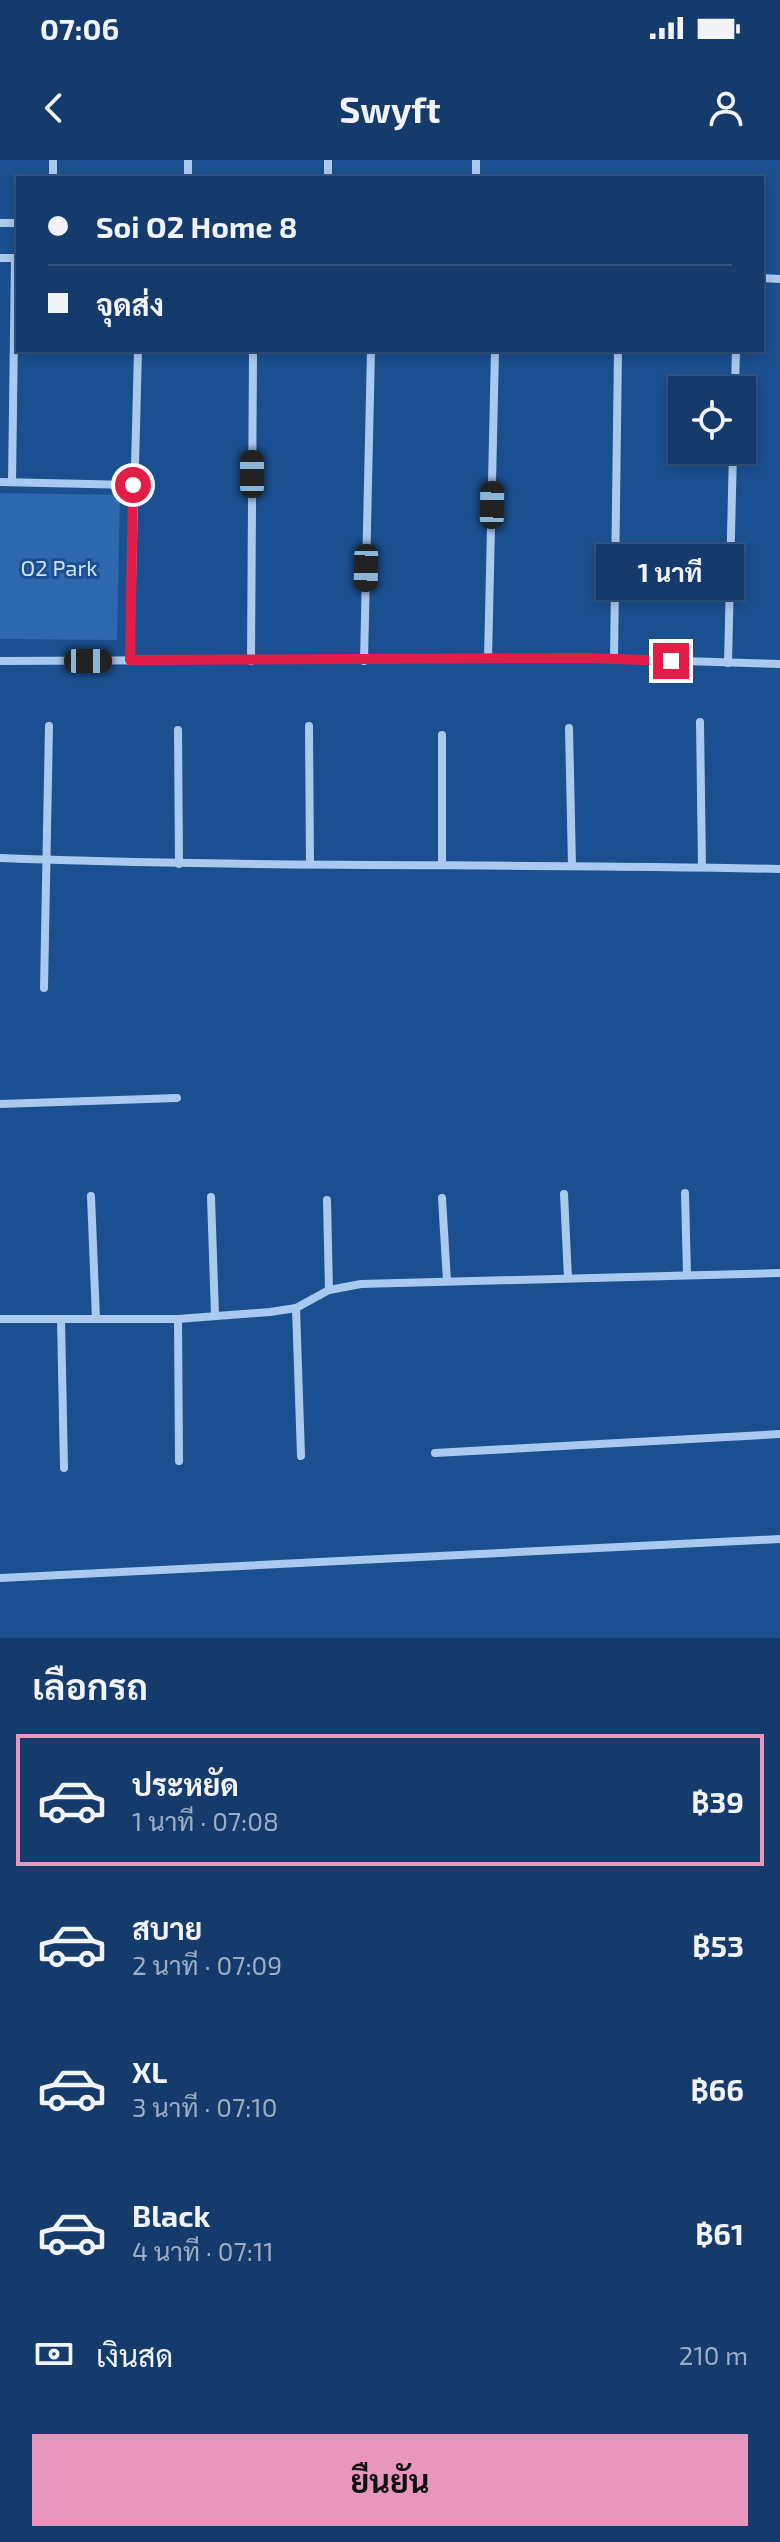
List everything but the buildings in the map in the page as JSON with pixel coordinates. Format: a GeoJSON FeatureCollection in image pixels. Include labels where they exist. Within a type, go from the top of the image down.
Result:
{"type":"FeatureCollection","features":[{"type":"Feature","properties":{"kind":"street"},"geometry":{"type":"LineString","coordinates":[[12,482],[16,303]]}},
{"type":"Feature","properties":{"kind":"street"},"geometry":{"type":"LineString","coordinates":[[130,660],[138,352]]}},
{"type":"Feature","properties":{"kind":"street"},"geometry":{"type":"LineString","coordinates":[[251,661],[253,352]]}},
{"type":"Feature","properties":{"kind":"street"},"geometry":{"type":"LineString","coordinates":[[364,661],[371,352]]}},
{"type":"Feature","properties":{"kind":"street"},"geometry":{"type":"LineString","coordinates":[[488,659],[495,352]]}},
{"type":"Feature","properties":{"kind":"street"},"geometry":{"type":"LineString","coordinates":[[614,659],[618,352]]}},
{"type":"Feature","properties":{"kind":"street"},"geometry":{"type":"LineString","coordinates":[[735,376],[736,352]]}},
{"type":"Feature","properties":{"kind":"street"},"geometry":{"type":"LineString","coordinates":[[728,663],[733,464]]}},
{"type":"Feature","properties":{"kind":"street"},"geometry":{"type":"LineString","coordinates":[[0,482],[133,485]]}},
{"type":"Feature","properties":{"kind":"street"},"geometry":{"type":"LineString","coordinates":[[0,661],[614,659],[780,664]]}},
{"type":"Feature","properties":{"kind":"street"},"geometry":{"type":"LineString","coordinates":[[700,722],[702,867]]}},
{"type":"Feature","properties":{"kind":"street"},"geometry":{"type":"LineString","coordinates":[[44,988],[49,726]]}},
{"type":"Feature","properties":{"kind":"street"},"geometry":{"type":"LineString","coordinates":[[309,726],[310,864]]}},
{"type":"Feature","properties":{"kind":"street"},"geometry":{"type":"LineString","coordinates":[[569,728],[572,865]]}},
{"type":"Feature","properties":{"kind":"street"},"geometry":{"type":"LineString","coordinates":[[178,730],[179,864]]}},
{"type":"Feature","properties":{"kind":"street"},"geometry":{"type":"LineString","coordinates":[[442,735],[442,864]]}},
{"type":"Feature","properties":{"kind":"street"},"geometry":{"type":"LineString","coordinates":[[0,858],[179,864],[780,869]]}},
{"type":"Feature","properties":{"kind":"street"},"geometry":{"type":"LineString","coordinates":[[0,1104],[177,1098]]}},
{"type":"Feature","properties":{"kind":"street"},"geometry":{"type":"LineString","coordinates":[[685,1193],[687,1275]]}},
{"type":"Feature","properties":{"kind":"street"},"geometry":{"type":"LineString","coordinates":[[564,1194],[568,1278]]}},
{"type":"Feature","properties":{"kind":"street"},"geometry":{"type":"LineString","coordinates":[[91,1196],[96,1319]]}},
{"type":"Feature","properties":{"kind":"street"},"geometry":{"type":"LineString","coordinates":[[211,1197],[215,1316]]}},
{"type":"Feature","properties":{"kind":"street"},"geometry":{"type":"LineString","coordinates":[[442,1198],[447,1281]]}},
{"type":"Feature","properties":{"kind":"street"},"geometry":{"type":"LineString","coordinates":[[327,1200],[329,1290]]}},
{"type":"Feature","properties":{"kind":"street"},"geometry":{"type":"LineString","coordinates":[[0,1319],[178,1319],[215,1316],[296,1308],[329,1290],[361,1284],[780,1273]]}},
{"type":"Feature","properties":{"kind":"street"},"geometry":{"type":"LineString","coordinates":[[296,1308],[301,1456]]}},
{"type":"Feature","properties":{"kind":"street"},"geometry":{"type":"LineString","coordinates":[[61,1319],[64,1468]]}},
{"type":"Feature","properties":{"kind":"street"},"geometry":{"type":"LineString","coordinates":[[178,1319],[179,1461]]}},
{"type":"Feature","properties":{"kind":"street"},"geometry":{"type":"LineString","coordinates":[[435,1453],[780,1434]]}},
{"type":"Feature","properties":{"kind":"street"},"geometry":{"type":"LineString","coordinates":[[0,1578],[780,1539]]}},
{"type":"Feature","properties":{"kind":"green space","name":"O2 Park"},"geometry":{"type":"Polygon","coordinates":[[[0,493],[120,495],[117,640],[0,639],[0,493]]]}},
{"type":"Feature","properties":{"kind":"route"},"geometry":{"type":"LineString","coordinates":[[133,485],[130,660],[587,658],[671,661]]}}]}
